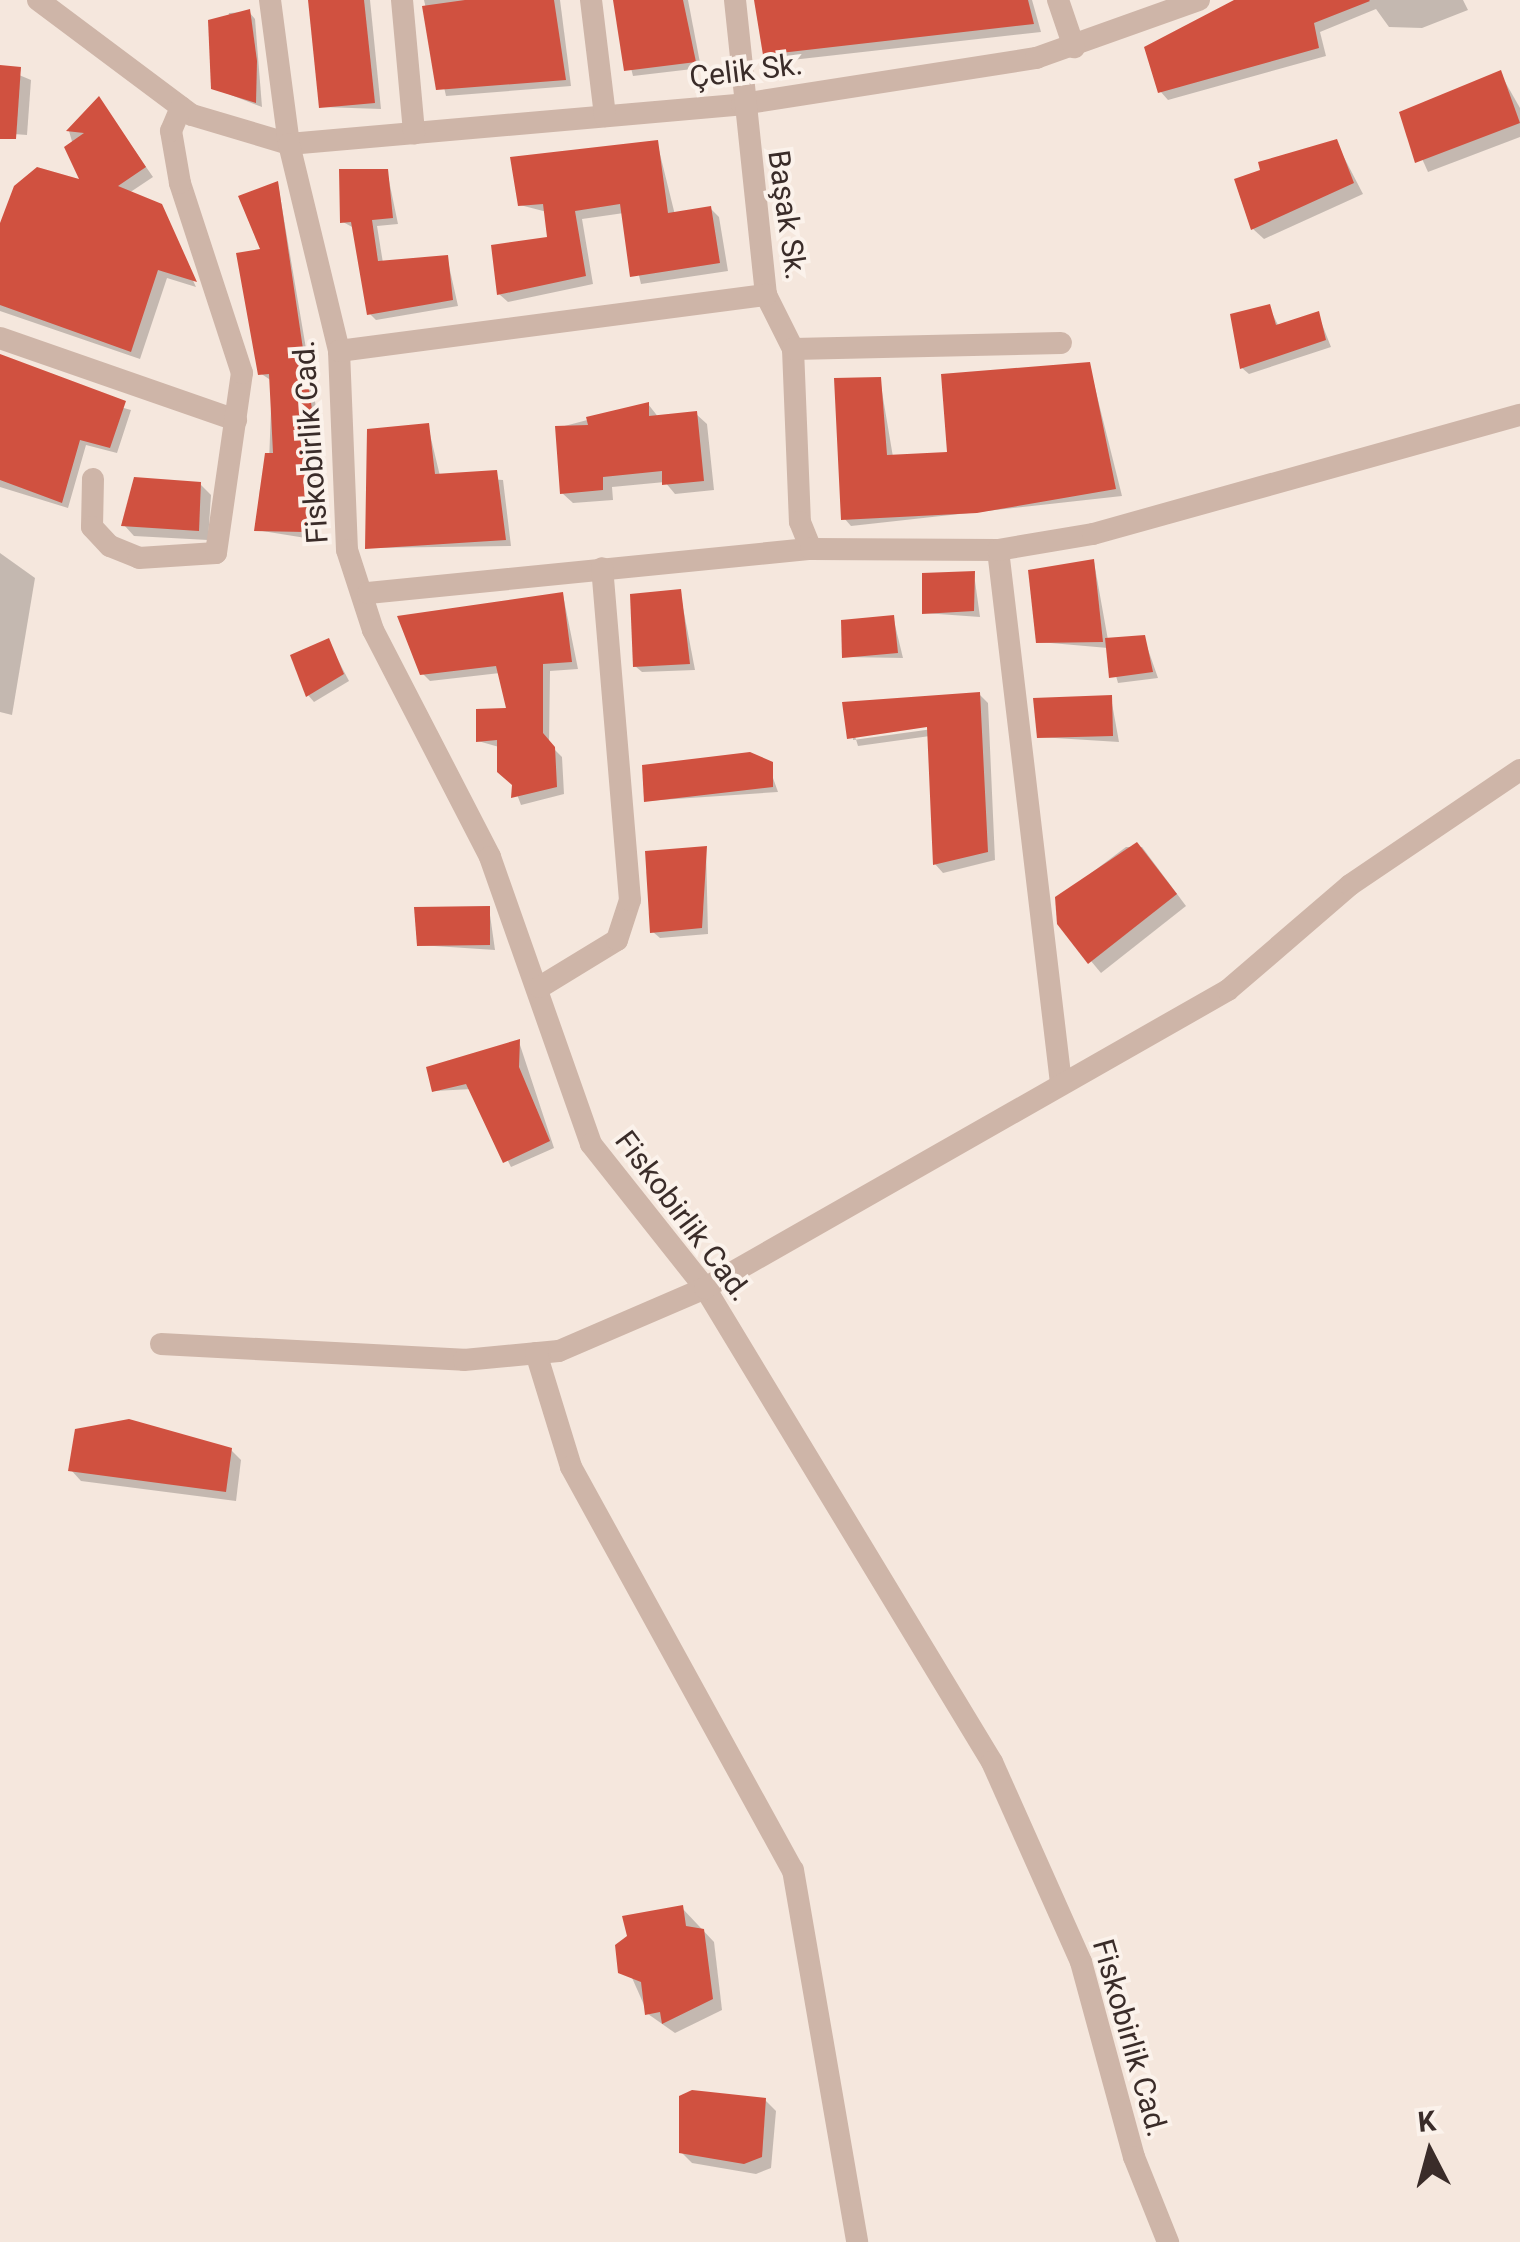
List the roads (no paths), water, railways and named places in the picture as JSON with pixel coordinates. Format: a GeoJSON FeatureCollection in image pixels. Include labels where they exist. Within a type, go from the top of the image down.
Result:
{"type":"FeatureCollection","features":[{"type":"Feature","properties":{"kind":"street"},"geometry":{"type":"LineString","coordinates":[[38,0],[181,107],[288,144]]}},
{"type":"Feature","properties":{"kind":"street","name":"Fiskobirlik Cad."},"geometry":{"type":"LineString","coordinates":[[270,0],[288,144],[338,351],[347,550],[368,592],[373,630],[490,857],[540,987],[552,1053],[591,1144],[642,1220],[705,1288],[992,1762],[1081,1962],[1168,2242]]}},
{"type":"Feature","properties":{"kind":"street"},"geometry":{"type":"LineString","coordinates":[[402,0],[414,133]]}},
{"type":"Feature","properties":{"kind":"street"},"geometry":{"type":"LineString","coordinates":[[591,0],[605,116]]}},
{"type":"Feature","properties":{"kind":"street","name":"Başak Sk."},"geometry":{"type":"LineString","coordinates":[[735,0],[742,104],[766,295],[793,348],[800,522],[812,549]]}},
{"type":"Feature","properties":{"kind":"street"},"geometry":{"type":"LineString","coordinates":[[1058,0],[1074,46]]}},
{"type":"Feature","properties":{"kind":"street","name":"Çelik Sk."},"geometry":{"type":"LineString","coordinates":[[288,144],[742,104],[1074,46],[1198,0]]}},
{"type":"Feature","properties":{"kind":"street"},"geometry":{"type":"LineString","coordinates":[[93,480],[92,526],[110,546],[139,558],[216,553],[242,373],[180,184],[171,131],[181,107]]}},
{"type":"Feature","properties":{"kind":"street"},"geometry":{"type":"LineString","coordinates":[[338,351],[766,295]]}},
{"type":"Feature","properties":{"kind":"street"},"geometry":{"type":"LineString","coordinates":[[0,338],[236,420]]}},
{"type":"Feature","properties":{"kind":"street"},"geometry":{"type":"LineString","coordinates":[[793,348],[1060,343]]}},
{"type":"Feature","properties":{"kind":"street"},"geometry":{"type":"LineString","coordinates":[[368,592],[812,549],[998,550],[1093,534],[1520,415]]}},
{"type":"Feature","properties":{"kind":"street"},"geometry":{"type":"LineString","coordinates":[[998,550],[1061,1084]]}},
{"type":"Feature","properties":{"kind":"street"},"geometry":{"type":"LineString","coordinates":[[540,987],[617,940],[630,900],[602,568]]}},
{"type":"Feature","properties":{"kind":"street"},"geometry":{"type":"LineString","coordinates":[[161,1344],[390,1358],[536,1353],[705,1288],[1228,990],[1350,884],[1520,770]]}},
{"type":"Feature","properties":{"kind":"street"},"geometry":{"type":"LineString","coordinates":[[536,1353],[572,1466],[793,1870],[857,2242]]}}]}
